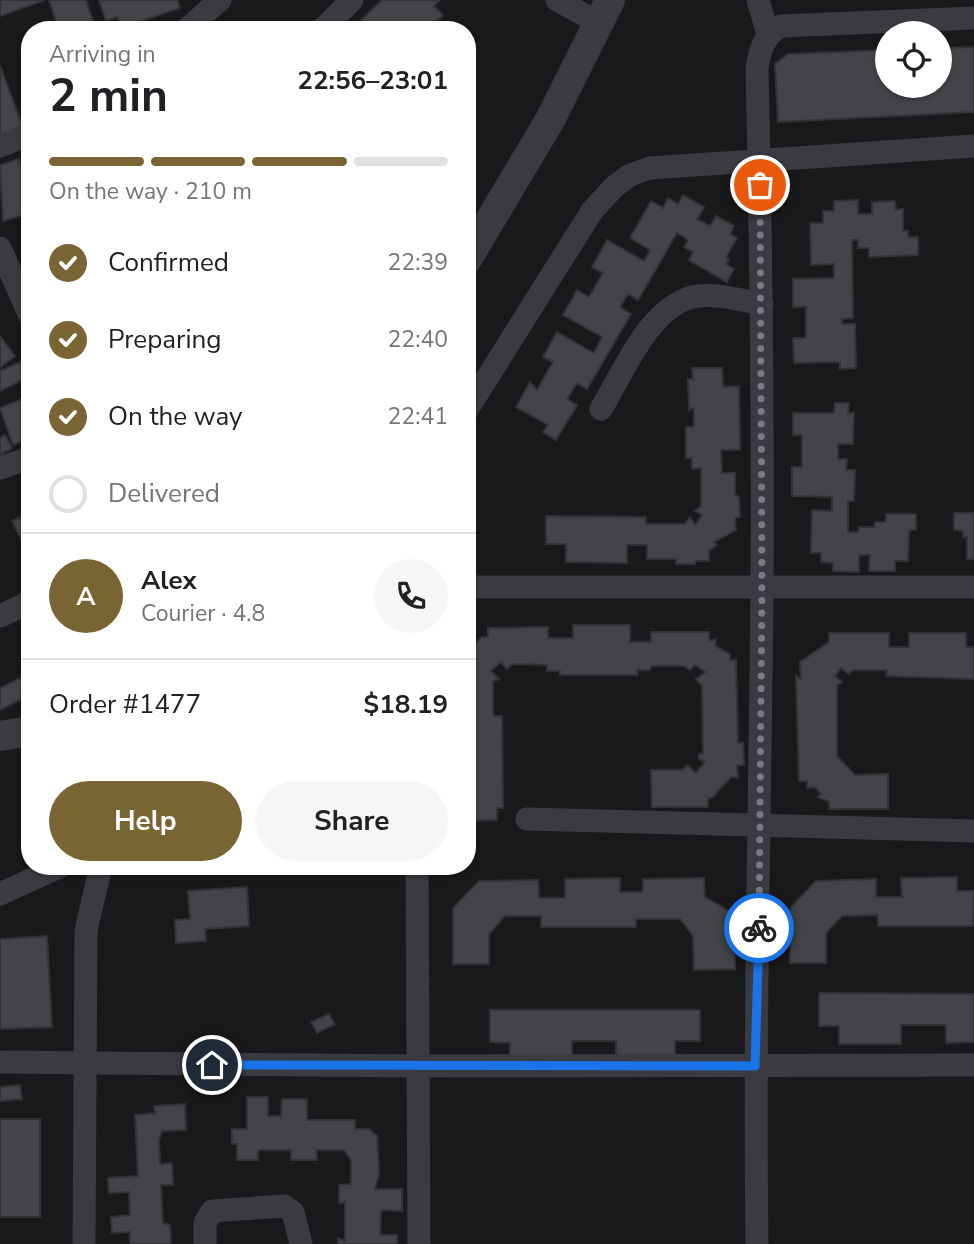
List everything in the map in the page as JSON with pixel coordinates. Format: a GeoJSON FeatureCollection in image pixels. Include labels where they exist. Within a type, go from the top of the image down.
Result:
{"type":"FeatureCollection","features":[{"type":"Feature","properties":{"kind":"street"},"geometry":{"type":"LineString","coordinates":[[196,21],[220,0]]}},
{"type":"Feature","properties":{"kind":"street"},"geometry":{"type":"LineString","coordinates":[[331,21],[352,0]]}},
{"type":"Feature","properties":{"kind":"street"},"geometry":{"type":"LineString","coordinates":[[476,244],[550,120],[604,11],[557,0]]}},
{"type":"Feature","properties":{"kind":"street"},"geometry":{"type":"LineString","coordinates":[[758,0],[768,34]]}},
{"type":"Feature","properties":{"kind":"street"},"geometry":{"type":"LineString","coordinates":[[757,1244],[755,1066],[762,585],[762,304],[757,69],[760,48],[768,34],[781,26],[974,18]]}},
{"type":"Feature","properties":{"kind":"street"},"geometry":{"type":"LineString","coordinates":[[0,146],[21,138]]}},
{"type":"Feature","properties":{"kind":"street"},"geometry":{"type":"LineString","coordinates":[[476,396],[592,211],[614,187],[630,175],[650,168],[974,146]]}},
{"type":"Feature","properties":{"kind":"street"},"geometry":{"type":"LineString","coordinates":[[0,248],[21,294]]}},
{"type":"Feature","properties":{"kind":"street"},"geometry":{"type":"LineString","coordinates":[[601,409],[652,324],[671,307],[692,297],[717,296],[762,304]]}},
{"type":"Feature","properties":{"kind":"street"},"geometry":{"type":"LineString","coordinates":[[0,468],[21,461]]}},
{"type":"Feature","properties":{"kind":"street"},"geometry":{"type":"LineString","coordinates":[[476,587],[974,587]]}},
{"type":"Feature","properties":{"kind":"street"},"geometry":{"type":"LineString","coordinates":[[0,616],[21,606]]}},
{"type":"Feature","properties":{"kind":"street"},"geometry":{"type":"LineString","coordinates":[[0,736],[21,732]]}},
{"type":"Feature","properties":{"kind":"street"},"geometry":{"type":"LineString","coordinates":[[527,819],[974,831]]}},
{"type":"Feature","properties":{"kind":"street"},"geometry":{"type":"LineString","coordinates":[[0,894],[41,875]]}},
{"type":"Feature","properties":{"kind":"street"},"geometry":{"type":"LineString","coordinates":[[84,1244],[83,1064],[86,930],[99,875]]}},
{"type":"Feature","properties":{"kind":"street"},"geometry":{"type":"LineString","coordinates":[[417,875],[419,1244]]}},
{"type":"Feature","properties":{"kind":"street"},"geometry":{"type":"LineString","coordinates":[[0,1062],[419,1066],[974,1065]]}},
{"type":"Feature","properties":{"kind":"street"},"geometry":{"type":"LineString","coordinates":[[205,1244],[205,1223],[212,1211],[284,1206],[293,1212],[301,1244]]}},
{"type":"Feature","properties":{"kind":"building"},"geometry":{"type":"Polygon","coordinates":[[[0,0],[45,0],[0,16],[0,0]]]}},
{"type":"Feature","properties":{"kind":"building"},"geometry":{"type":"Polygon","coordinates":[[[49,0],[86,0],[93,21],[56,21],[49,0]]]}},
{"type":"Feature","properties":{"kind":"building"},"geometry":{"type":"Polygon","coordinates":[[[99,0],[177,0],[180,8],[142,21],[118,21],[117,17],[106,21],[99,0]]]}},
{"type":"Feature","properties":{"kind":"building"},"geometry":{"type":"Polygon","coordinates":[[[382,0],[440,0],[434,6],[443,15],[437,21],[360,21],[382,0]]]}},
{"type":"Feature","properties":{"kind":"building"},"geometry":{"type":"Polygon","coordinates":[[[974,47],[974,112],[778,122],[775,64],[788,54],[875,50],[875,98],[952,98],[952,48],[974,47]]]}},
{"type":"Feature","properties":{"kind":"building"},"geometry":{"type":"Polygon","coordinates":[[[0,65],[21,129],[0,136],[0,65]]]}},
{"type":"Feature","properties":{"kind":"building"},"geometry":{"type":"Polygon","coordinates":[[[19,159],[21,166],[21,216],[3,221],[0,165],[19,159]]]}},
{"type":"Feature","properties":{"kind":"building"},"geometry":{"type":"Polygon","coordinates":[[[683,195],[704,207],[697,219],[710,226],[716,216],[734,226],[730,234],[737,238],[726,257],[729,259],[726,264],[734,269],[727,282],[689,260],[693,252],[684,247],[688,240],[677,233],[638,300],[628,294],[620,307],[631,314],[587,389],[577,383],[567,399],[577,405],[556,440],[543,432],[548,425],[516,407],[530,382],[537,390],[553,362],[543,357],[557,332],[594,353],[602,337],[563,315],[577,290],[589,297],[603,273],[592,267],[607,240],[644,261],[650,250],[630,238],[651,201],[663,208],[668,198],[678,204],[683,195]]]}},
{"type":"Feature","properties":{"kind":"building"},"geometry":{"type":"Polygon","coordinates":[[[858,200],[858,214],[872,214],[872,202],[895,201],[896,210],[903,209],[903,231],[908,231],[908,237],[918,237],[918,255],[869,257],[869,248],[858,248],[858,240],[852,240],[853,318],[842,319],[842,324],[855,324],[856,368],[840,369],[840,362],[794,363],[793,338],[806,338],[806,307],[793,307],[793,279],[834,278],[834,264],[811,265],[810,223],[823,223],[823,211],[834,211],[834,201],[858,200]]]}},
{"type":"Feature","properties":{"kind":"building"},"geometry":{"type":"Polygon","coordinates":[[[0,336],[15,356],[0,368],[0,336]]]}},
{"type":"Feature","properties":{"kind":"building"},"geometry":{"type":"Polygon","coordinates":[[[20,362],[21,380],[0,391],[0,371],[20,362]]]}},
{"type":"Feature","properties":{"kind":"building"},"geometry":{"type":"Polygon","coordinates":[[[692,368],[722,368],[723,387],[739,386],[740,450],[721,450],[722,473],[735,473],[735,495],[739,497],[740,517],[735,518],[736,530],[714,542],[717,545],[709,551],[709,561],[695,561],[695,564],[676,564],[676,559],[647,559],[647,545],[627,545],[627,563],[566,562],[566,544],[546,544],[546,516],[646,517],[646,524],[685,524],[690,517],[695,525],[702,515],[695,511],[701,506],[701,468],[692,469],[692,458],[686,458],[686,427],[694,427],[694,408],[689,410],[688,379],[693,379],[692,368]]]}},
{"type":"Feature","properties":{"kind":"building"},"geometry":{"type":"Polygon","coordinates":[[[21,400],[21,442],[13,445],[0,408],[21,400]]]}},
{"type":"Feature","properties":{"kind":"building"},"geometry":{"type":"Polygon","coordinates":[[[835,403],[849,403],[848,413],[854,413],[853,444],[838,444],[838,459],[847,459],[846,470],[855,470],[854,501],[848,501],[848,532],[859,532],[859,527],[874,527],[875,522],[886,522],[886,514],[916,514],[916,530],[909,530],[908,561],[895,561],[895,571],[869,571],[870,555],[859,555],[859,572],[833,571],[833,563],[821,562],[821,553],[811,553],[812,510],[832,511],[832,497],[792,496],[792,467],[802,467],[802,435],[793,435],[793,413],[834,413],[835,403]]]}},
{"type":"Feature","properties":{"kind":"building"},"geometry":{"type":"Polygon","coordinates":[[[5,435],[12,448],[0,455],[0,438],[5,435]]]}},
{"type":"Feature","properties":{"kind":"building"},"geometry":{"type":"Polygon","coordinates":[[[954,513],[974,513],[974,559],[967,559],[967,537],[963,537],[963,531],[954,530],[954,513]]]}},
{"type":"Feature","properties":{"kind":"building"},"geometry":{"type":"Polygon","coordinates":[[[21,517],[21,539],[12,521],[21,517]]]}},
{"type":"Feature","properties":{"kind":"building"},"geometry":{"type":"Polygon","coordinates":[[[573,625],[630,625],[630,642],[651,642],[651,632],[709,632],[709,641],[716,639],[715,646],[730,654],[730,660],[736,660],[738,743],[743,743],[744,765],[737,765],[738,777],[731,777],[712,798],[708,798],[708,807],[652,807],[651,770],[682,770],[687,765],[696,773],[705,762],[699,759],[699,754],[703,754],[702,686],[696,679],[705,672],[695,665],[690,670],[684,666],[651,666],[650,670],[637,670],[638,675],[560,675],[560,671],[547,671],[547,665],[512,664],[507,669],[501,662],[491,671],[499,679],[493,681],[493,716],[502,716],[503,808],[497,808],[497,820],[476,821],[476,644],[481,637],[488,637],[488,628],[548,627],[548,638],[573,638],[573,625]]]}},
{"type":"Feature","properties":{"kind":"building"},"geometry":{"type":"Polygon","coordinates":[[[829,633],[889,633],[889,647],[909,647],[909,633],[966,633],[966,647],[974,647],[974,679],[886,676],[887,670],[853,670],[849,674],[841,668],[835,676],[842,682],[837,685],[837,756],[855,775],[888,774],[888,809],[829,809],[829,802],[818,797],[821,794],[815,787],[807,788],[807,781],[799,781],[796,676],[801,679],[800,662],[829,642],[829,633]]]}},
{"type":"Feature","properties":{"kind":"building"},"geometry":{"type":"Polygon","coordinates":[[[21,678],[21,700],[0,710],[0,688],[21,678]]]}},
{"type":"Feature","properties":{"kind":"building"},"geometry":{"type":"Polygon","coordinates":[[[957,877],[957,891],[974,891],[973,926],[878,926],[878,915],[842,916],[826,933],[826,963],[790,963],[790,908],[816,881],[876,879],[876,897],[902,897],[901,878],[957,877]]]}},
{"type":"Feature","properties":{"kind":"building"},"geometry":{"type":"Polygon","coordinates":[[[620,878],[620,892],[643,892],[643,879],[704,878],[705,897],[734,914],[735,969],[694,970],[693,936],[680,919],[636,919],[636,927],[541,927],[541,916],[505,916],[489,934],[489,964],[453,964],[453,908],[479,881],[538,880],[539,898],[565,898],[565,879],[620,878]]]}},
{"type":"Feature","properties":{"kind":"building"},"geometry":{"type":"Polygon","coordinates":[[[247,887],[249,926],[205,929],[206,941],[176,943],[175,920],[190,919],[188,891],[247,887]]]}},
{"type":"Feature","properties":{"kind":"building"},"geometry":{"type":"Polygon","coordinates":[[[47,936],[52,1027],[0,1029],[0,939],[47,936]]]}},
{"type":"Feature","properties":{"kind":"building"},"geometry":{"type":"Polygon","coordinates":[[[819,993],[974,994],[974,1042],[946,1043],[946,1025],[901,1025],[901,1044],[839,1044],[839,1026],[819,1026],[819,993]]]}},
{"type":"Feature","properties":{"kind":"building"},"geometry":{"type":"Polygon","coordinates":[[[490,1010],[700,1010],[700,1041],[675,1041],[675,1059],[616,1059],[616,1041],[572,1041],[572,1060],[510,1060],[510,1043],[490,1042],[490,1010]]]}},
{"type":"Feature","properties":{"kind":"building"},"geometry":{"type":"Polygon","coordinates":[[[329,1014],[335,1024],[317,1033],[311,1022],[329,1014]]]}},
{"type":"Feature","properties":{"kind":"building"},"geometry":{"type":"Polygon","coordinates":[[[20,1085],[22,1099],[0,1101],[0,1087],[20,1085]]]}},
{"type":"Feature","properties":{"kind":"building"},"geometry":{"type":"Polygon","coordinates":[[[247,1097],[268,1097],[268,1116],[281,1116],[282,1099],[307,1099],[307,1120],[355,1120],[355,1129],[369,1129],[377,1136],[379,1174],[375,1189],[402,1189],[402,1211],[381,1210],[380,1235],[397,1235],[397,1244],[338,1244],[338,1238],[345,1241],[345,1202],[339,1203],[339,1185],[351,1184],[351,1160],[344,1150],[316,1150],[317,1160],[291,1160],[291,1150],[258,1150],[258,1160],[237,1160],[237,1144],[232,1144],[232,1129],[247,1129],[247,1097]]]}},
{"type":"Feature","properties":{"kind":"building"},"geometry":{"type":"Polygon","coordinates":[[[185,1104],[186,1130],[162,1131],[159,1141],[160,1164],[172,1163],[173,1185],[161,1185],[163,1223],[170,1225],[171,1244],[130,1244],[130,1232],[112,1233],[111,1217],[130,1215],[129,1192],[109,1193],[108,1178],[138,1176],[135,1115],[155,1113],[154,1106],[185,1104]]]}},
{"type":"Feature","properties":{"kind":"building"},"geometry":{"type":"Polygon","coordinates":[[[0,1119],[40,1119],[40,1217],[0,1217],[0,1119]]]}},
{"type":"Feature","properties":{"kind":"way so far"},"geometry":{"type":"LineString","coordinates":[[759,928],[762,585],[760,185]]}},
{"type":"Feature","properties":{"kind":"route"},"geometry":{"type":"LineString","coordinates":[[212,1065],[755,1066],[759,928]]}}]}
